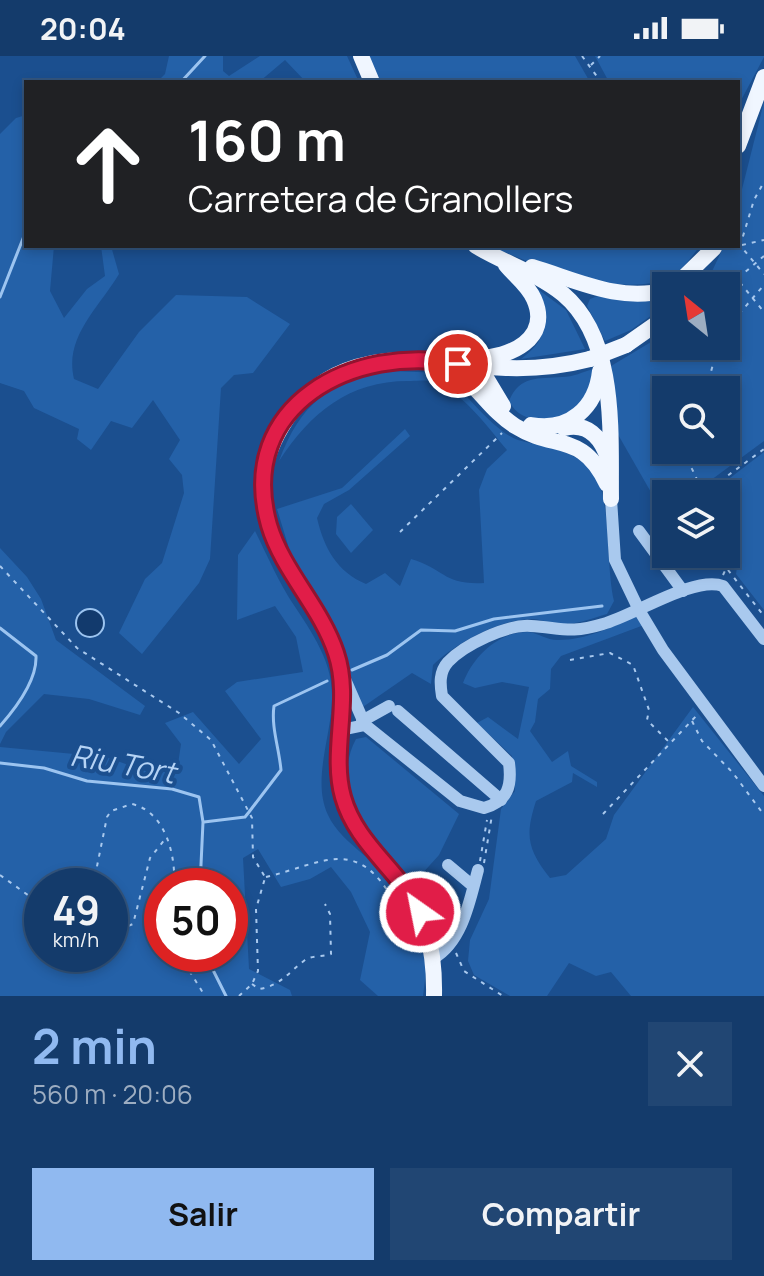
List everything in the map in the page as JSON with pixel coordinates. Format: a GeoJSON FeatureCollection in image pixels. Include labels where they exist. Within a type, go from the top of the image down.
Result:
{"type":"FeatureCollection","features":[{"type":"Feature","properties":{"kind":"main road"},"geometry":{"type":"LineString","coordinates":[[361,56],[371,80]]}},
{"type":"Feature","properties":{"kind":"main road"},"geometry":{"type":"LineString","coordinates":[[740,141],[764,77]]}},
{"type":"Feature","properties":{"kind":"main road"},"geometry":{"type":"LineString","coordinates":[[480,248],[556,289],[576,308],[592,335],[602,392],[601,460]]}},
{"type":"Feature","properties":{"kind":"main road"},"geometry":{"type":"LineString","coordinates":[[689,272],[713,248]]}},
{"type":"Feature","properties":{"kind":"main road"},"geometry":{"type":"LineString","coordinates":[[701,272],[713,248]]}},
{"type":"Feature","properties":{"kind":"main road"},"geometry":{"type":"LineString","coordinates":[[501,259],[596,288],[635,295],[652,292]]}},
{"type":"Feature","properties":{"kind":"main road"},"geometry":{"type":"LineString","coordinates":[[434,996],[433,951],[409,893],[359,834],[347,809],[340,780],[340,667],[327,632],[289,571],[270,529],[264,497],[269,455],[292,412],[334,376],[384,361],[505,355],[523,346],[534,332],[537,313],[534,298],[501,259]]}},
{"type":"Feature","properties":{"kind":"main road"},"geometry":{"type":"LineString","coordinates":[[576,308],[583,295],[596,288]]}},
{"type":"Feature","properties":{"kind":"main road"},"geometry":{"type":"LineString","coordinates":[[440,360],[479,366],[528,368],[596,360],[652,327]]}},
{"type":"Feature","properties":{"kind":"main road"},"geometry":{"type":"LineString","coordinates":[[440,360],[467,378],[511,424],[544,432],[582,426],[600,440],[601,460],[611,499]]}},
{"type":"Feature","properties":{"kind":"main road"},"geometry":{"type":"LineString","coordinates":[[479,366],[514,419],[601,460]]}},
{"type":"Feature","properties":{"kind":"main road"},"geometry":{"type":"LineString","coordinates":[[502,403],[508,381],[528,368]]}},
{"type":"Feature","properties":{"kind":"main road"},"geometry":{"type":"LineString","coordinates":[[582,426],[602,392]]}},
{"type":"Feature","properties":{"kind":"main road"},"geometry":{"type":"LineString","coordinates":[[544,432],[571,420],[602,392]]}},
{"type":"Feature","properties":{"kind":"street"},"geometry":{"type":"LineString","coordinates":[[611,499],[615,560],[639,610],[663,650],[764,786]]}},
{"type":"Feature","properties":{"kind":"street"},"geometry":{"type":"LineString","coordinates":[[639,531],[683,591]]}},
{"type":"Feature","properties":{"kind":"street"},"geometry":{"type":"LineString","coordinates":[[340,667],[363,723],[460,801],[489,807],[501,800],[509,790],[509,763],[442,696],[439,684],[447,663],[484,640],[517,627],[531,626],[566,632],[617,619],[707,583],[723,586],[764,639]]}},
{"type":"Feature","properties":{"kind":"street"},"geometry":{"type":"LineString","coordinates":[[617,619],[631,592]]}},
{"type":"Feature","properties":{"kind":"street"},"geometry":{"type":"LineString","coordinates":[[341,730],[393,708],[501,800]]}},
{"type":"Feature","properties":{"kind":"street"},"geometry":{"type":"LineString","coordinates":[[448,865],[473,886]]}},
{"type":"Feature","properties":{"kind":"street"},"geometry":{"type":"LineString","coordinates":[[433,951],[449,945],[463,918],[478,870]]}},
{"type":"Feature","properties":{"kind":"path"},"geometry":{"type":"LineString","coordinates":[[582,56],[600,80]]}},
{"type":"Feature","properties":{"kind":"path"},"geometry":{"type":"LineString","coordinates":[[590,66],[600,56]]}},
{"type":"Feature","properties":{"kind":"path"},"geometry":{"type":"LineString","coordinates":[[740,241],[754,200],[764,182]]}},
{"type":"Feature","properties":{"kind":"path"},"geometry":{"type":"LineString","coordinates":[[740,244],[764,240]]}},
{"type":"Feature","properties":{"kind":"path"},"geometry":{"type":"LineString","coordinates":[[740,245],[764,274]]}},
{"type":"Feature","properties":{"kind":"path"},"geometry":{"type":"LineString","coordinates":[[764,256],[737,279],[764,312]]}},
{"type":"Feature","properties":{"kind":"path"},"geometry":{"type":"LineString","coordinates":[[740,313],[764,286]]}},
{"type":"Feature","properties":{"kind":"path"},"geometry":{"type":"LineString","coordinates":[[400,532],[511,424]]}},
{"type":"Feature","properties":{"kind":"path"},"geometry":{"type":"LineString","coordinates":[[723,480],[764,449]]}},
{"type":"Feature","properties":{"kind":"path"},"geometry":{"type":"LineString","coordinates":[[0,566],[77,648],[179,713],[211,740],[252,818],[253,857],[265,877]]}},
{"type":"Feature","properties":{"kind":"path"},"geometry":{"type":"LineString","coordinates":[[728,568],[764,616]]}},
{"type":"Feature","properties":{"kind":"path"},"geometry":{"type":"LineString","coordinates":[[570,660],[610,653],[633,665],[649,710],[647,720],[670,743]]}},
{"type":"Feature","properties":{"kind":"path"},"geometry":{"type":"LineString","coordinates":[[603,814],[691,719],[702,741],[733,773],[764,815]]}},
{"type":"Feature","properties":{"kind":"path"},"geometry":{"type":"LineString","coordinates":[[96,868],[103,825],[111,811],[124,805],[140,806],[156,820],[167,837],[174,868]]}},
{"type":"Feature","properties":{"kind":"path"},"geometry":{"type":"LineString","coordinates":[[478,870],[489,807]]}},
{"type":"Feature","properties":{"kind":"path"},"geometry":{"type":"LineString","coordinates":[[128,926],[133,924],[150,858],[167,837]]}},
{"type":"Feature","properties":{"kind":"path"},"geometry":{"type":"LineString","coordinates":[[265,877],[332,857],[353,860],[377,876],[399,910],[406,933],[433,951]]}},
{"type":"Feature","properties":{"kind":"path"},"geometry":{"type":"LineString","coordinates":[[0,875],[24,892]]}},
{"type":"Feature","properties":{"kind":"path"},"geometry":{"type":"LineString","coordinates":[[239,996],[252,984],[258,971],[257,898],[265,877]]}},
{"type":"Feature","properties":{"kind":"path"},"geometry":{"type":"LineString","coordinates":[[252,984],[259,989],[269,987],[291,974],[304,961],[331,954],[330,914],[325,904]]}},
{"type":"Feature","properties":{"kind":"path"},"geometry":{"type":"LineString","coordinates":[[451,950],[464,971],[503,996]]}},
{"type":"Feature","properties":{"kind":"path"},"geometry":{"type":"LineString","coordinates":[[190,972],[205,996]]}},
{"type":"Feature","properties":{"kind":"shaded area"},"geometry":{"type":"Polygon","coordinates":[[[169,56],[223,56],[223,71],[229,76],[260,56],[347,56],[358,80],[304,80],[285,60],[261,80],[159,80],[165,74],[169,56]]]}},
{"type":"Feature","properties":{"kind":"shaded area"},"geometry":{"type":"Polygon","coordinates":[[[367,56],[575,56],[589,80],[377,80],[367,56]]]}},
{"type":"Feature","properties":{"kind":"shaded area"},"geometry":{"type":"Polygon","coordinates":[[[595,56],[764,56],[740,102],[740,80],[608,80],[595,56]]]}},
{"type":"Feature","properties":{"kind":"shaded area"},"geometry":{"type":"Polygon","coordinates":[[[764,102],[764,441],[740,459],[740,376],[652,376],[652,464],[733,464],[711,480],[652,480],[652,494],[616,431],[611,366],[652,341],[652,360],[740,360],[740,272],[712,272],[723,248],[740,248],[740,197],[764,102]]]}},
{"type":"Feature","properties":{"kind":"shaded area"},"geometry":{"type":"Polygon","coordinates":[[[24,116],[24,248],[54,248],[50,291],[64,318],[87,289],[105,276],[101,248],[112,248],[119,274],[78,337],[72,364],[74,379],[98,389],[139,332],[176,295],[247,297],[290,324],[253,373],[234,375],[221,388],[210,559],[199,583],[142,654],[119,633],[145,579],[162,563],[184,493],[182,475],[169,459],[180,440],[153,400],[132,428],[111,421],[91,450],[77,439],[79,429],[34,408],[24,391],[0,383],[0,134],[16,118],[24,116]]]}},
{"type":"Feature","properties":{"kind":"shaded area"},"geometry":{"type":"Polygon","coordinates":[[[495,248],[698,248],[676,272],[652,272],[650,283],[604,283],[555,271],[495,248]]]}},
{"type":"Feature","properties":{"kind":"shaded area"},"geometry":{"type":"Polygon","coordinates":[[[532,285],[566,310],[585,349],[521,359],[542,334],[542,317],[532,285]]]}},
{"type":"Feature","properties":{"kind":"shaded area"},"geometry":{"type":"Polygon","coordinates":[[[598,296],[652,297],[652,315],[631,330],[605,341],[587,306],[590,299],[598,296]]]}},
{"type":"Feature","properties":{"kind":"shaded area"},"geometry":{"type":"Polygon","coordinates":[[[593,369],[584,399],[567,413],[545,420],[534,419],[524,416],[509,401],[519,387],[531,380],[570,376],[593,369]]]}},
{"type":"Feature","properties":{"kind":"shaded area"},"geometry":{"type":"Polygon","coordinates":[[[389,371],[445,373],[509,436],[562,451],[591,469],[604,505],[614,601],[607,614],[580,622],[560,624],[534,619],[494,627],[454,648],[433,665],[431,684],[412,673],[360,709],[335,628],[291,555],[277,509],[342,488],[405,429],[410,436],[349,490],[324,504],[317,518],[328,549],[347,573],[366,584],[385,573],[400,586],[411,559],[460,582],[484,583],[479,490],[487,469],[507,450],[477,414],[441,384],[434,381],[389,382],[369,386],[334,402],[291,443],[279,461],[297,424],[320,398],[350,381],[389,371]]]}},
{"type":"Feature","properties":{"kind":"shaded area"},"geometry":{"type":"Polygon","coordinates":[[[764,452],[764,610],[736,574],[737,568],[740,568],[740,480],[727,480],[764,452]]]}},
{"type":"Feature","properties":{"kind":"shaded area"},"geometry":{"type":"Polygon","coordinates":[[[351,504],[373,530],[351,553],[336,534],[337,517],[351,504]]]}},
{"type":"Feature","properties":{"kind":"shaded area"},"geometry":{"type":"Polygon","coordinates":[[[255,531],[328,668],[332,695],[322,786],[328,815],[343,836],[391,882],[398,909],[394,940],[428,956],[423,996],[378,996],[360,980],[370,932],[351,892],[331,867],[310,879],[281,887],[258,849],[243,858],[244,868],[144,868],[144,972],[248,972],[248,950],[249,969],[290,990],[292,996],[0,996],[0,747],[106,757],[151,773],[177,771],[181,744],[165,723],[193,712],[239,764],[261,739],[225,691],[237,682],[303,672],[296,637],[275,606],[237,620],[238,555],[255,531]]]}},
{"type":"Feature","properties":{"kind":"shaded area"},"geometry":{"type":"Polygon","coordinates":[[[0,548],[27,577],[41,599],[56,640],[145,706],[140,715],[89,699],[44,694],[6,732],[0,744],[0,548]]]}},
{"type":"Feature","properties":{"kind":"shaded area"},"geometry":{"type":"Polygon","coordinates":[[[90,609],[100,613],[104,623],[100,633],[90,637],[80,633],[76,623],[80,613],[90,609]]]}},
{"type":"Feature","properties":{"kind":"shaded area"},"geometry":{"type":"Polygon","coordinates":[[[636,616],[644,625],[561,656],[551,669],[550,689],[538,699],[535,722],[530,731],[552,762],[568,751],[571,766],[597,782],[597,787],[573,773],[572,782],[536,801],[530,823],[533,850],[550,878],[566,875],[606,839],[614,815],[693,707],[764,796],[764,996],[631,996],[611,972],[596,976],[569,963],[547,996],[510,996],[474,975],[468,961],[470,940],[489,899],[501,809],[515,791],[512,756],[477,723],[488,717],[518,739],[529,687],[502,682],[475,688],[463,683],[467,673],[480,655],[506,636],[528,632],[555,640],[579,638],[636,616]]]}},
{"type":"Feature","properties":{"kind":"shaded area"},"geometry":{"type":"Polygon","coordinates":[[[366,737],[459,814],[439,855],[411,886],[372,836],[352,799],[348,779],[349,759],[356,739],[366,737]]]}},
{"type":"Feature","properties":{"kind":"waterway"},"geometry":{"type":"LineString","coordinates":[[183,80],[205,56]]}},
{"type":"Feature","properties":{"kind":"waterway"},"geometry":{"type":"LineString","coordinates":[[0,297],[24,236]]}},
{"type":"Feature","properties":{"kind":"waterway"},"geometry":{"type":"LineString","coordinates":[[352,670],[387,655],[421,630],[455,631],[494,619],[602,606]]}},
{"type":"Feature","properties":{"kind":"waterway","name":"Riu Tort"},"geometry":{"type":"LineString","coordinates":[[0,628],[36,656],[29,684],[0,726]]}},
{"type":"Feature","properties":{"kind":"waterway"},"geometry":{"type":"LineString","coordinates":[[204,822],[245,817],[281,770],[274,730],[274,706],[327,681]]}},
{"type":"Feature","properties":{"kind":"waterway","name":"Riu Tort"},"geometry":{"type":"LineString","coordinates":[[0,763],[44,768],[87,781],[172,789],[199,797],[203,822],[201,868]]}},
{"type":"Feature","properties":{"kind":"waterway","name":"Riu Tort"},"geometry":{"type":"LineString","coordinates":[[214,972],[226,996]]}},
{"type":"Feature","properties":{"kind":"route"},"geometry":{"type":"LineString","coordinates":[[420,912],[401,881],[359,834],[347,809],[340,780],[340,667],[322,622],[289,571],[275,542],[264,497],[269,455],[278,432],[292,412],[320,384],[348,370],[384,361],[440,360],[458,364]]}}]}
